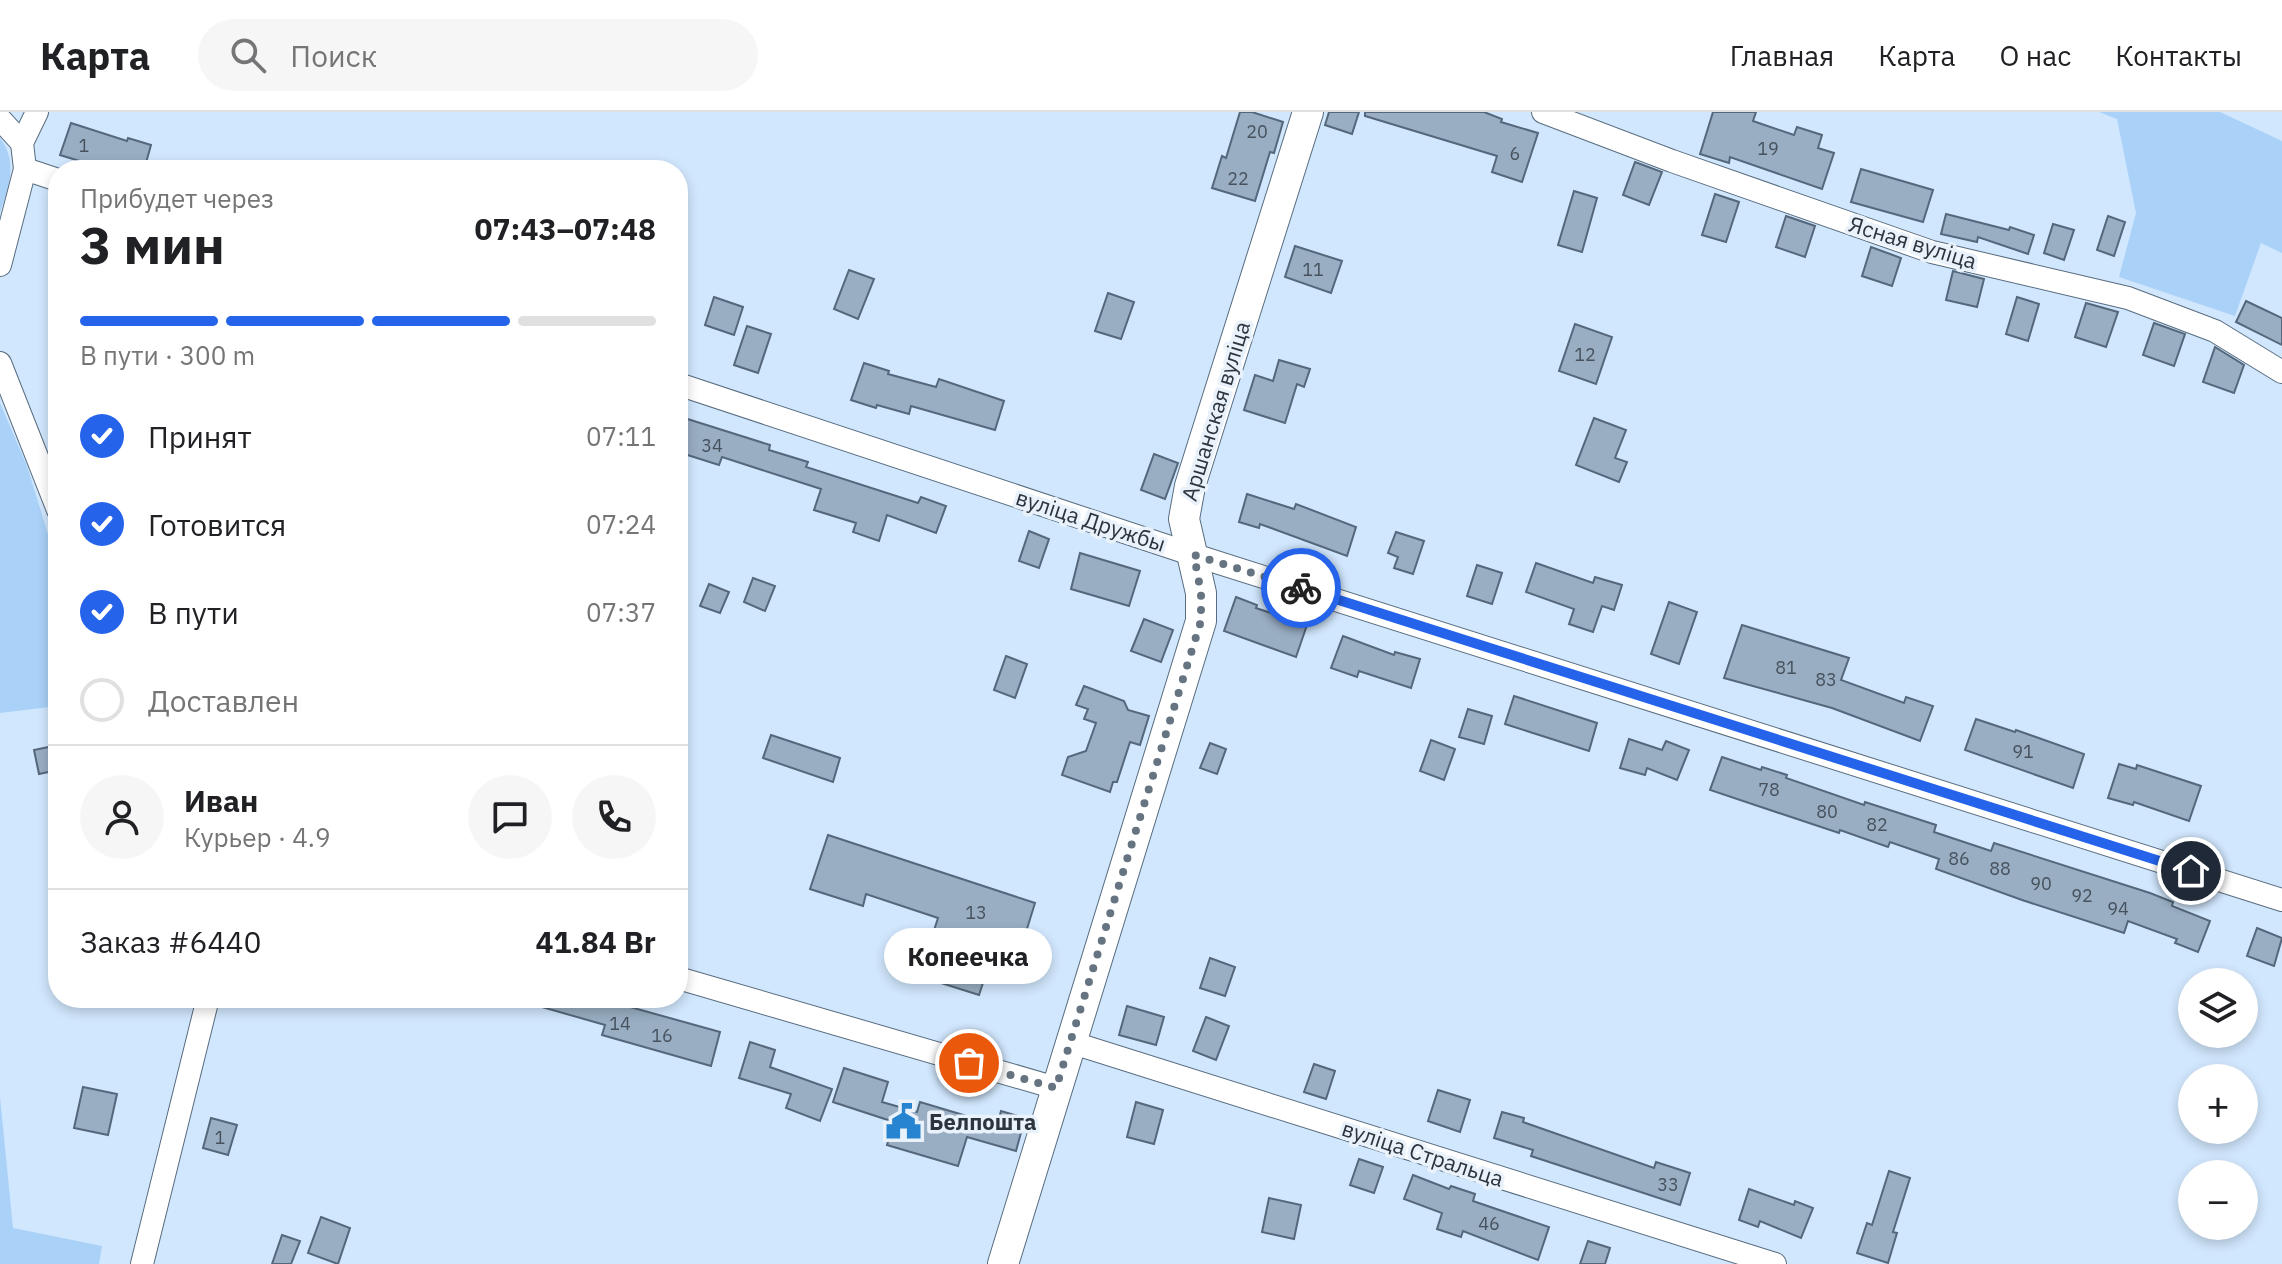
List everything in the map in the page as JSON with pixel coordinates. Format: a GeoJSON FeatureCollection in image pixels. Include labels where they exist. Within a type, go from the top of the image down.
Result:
{"type":"FeatureCollection","features":[{"type":"Feature","properties":{"kind":"street"},"geometry":{"type":"LineString","coordinates":[[0,265],[25,169],[22,143],[37,112]]}},
{"type":"Feature","properties":{"kind":"street","name":"Аршанская вуліца"},"geometry":{"type":"LineString","coordinates":[[1003,1264],[1201,621],[1201,593],[1184,519],[1190,486],[1308,112]]}},
{"type":"Feature","properties":{"kind":"street","name":"Ясная вуліца"},"geometry":{"type":"LineString","coordinates":[[1543,112],[1672,161],[1932,252],[2128,298],[2215,331],[2282,372]]}},
{"type":"Feature","properties":{"kind":"street"},"geometry":{"type":"LineString","coordinates":[[0,119],[22,143]]}},
{"type":"Feature","properties":{"kind":"street"},"geometry":{"type":"LineString","coordinates":[[25,169],[48,177]]}},
{"type":"Feature","properties":{"kind":"street"},"geometry":{"type":"LineString","coordinates":[[0,363],[48,485]]}},
{"type":"Feature","properties":{"kind":"street","name":"вуліца Дружбы"},"geometry":{"type":"LineString","coordinates":[[688,387],[1194,555],[2282,900]]}},
{"type":"Feature","properties":{"kind":"street"},"geometry":{"type":"LineString","coordinates":[[688,981],[1056,1088]]}},
{"type":"Feature","properties":{"kind":"street"},"geometry":{"type":"LineString","coordinates":[[142,1264],[206,1008]]}},
{"type":"Feature","properties":{"kind":"street","name":"вуліца Стральца"},"geometry":{"type":"LineString","coordinates":[[1070,1042],[1775,1264]]}},
{"type":"Feature","properties":{"kind":"shaded area"},"geometry":{"type":"Polygon","coordinates":[[[2099,112],[2220,112],[2282,141],[2282,253],[2261,243],[2235,316],[2119,277],[2136,213],[2117,119],[2099,112]]]}},
{"type":"Feature","properties":{"kind":"shaded area"},"geometry":{"type":"Polygon","coordinates":[[[0,138],[9,156],[10,175],[0,212],[0,138]]]}},
{"type":"Feature","properties":{"kind":"shaded area"},"geometry":{"type":"Polygon","coordinates":[[[0,403],[27,466],[48,534],[48,707],[0,713],[0,403]]]}},
{"type":"Feature","properties":{"kind":"shaded area"},"geometry":{"type":"Polygon","coordinates":[[[0,1097],[13,1228],[102,1246],[99,1264],[0,1264],[0,1097]]]}},
{"type":"Feature","properties":{"kind":"building"},"geometry":{"type":"Polygon","coordinates":[[[1240,112],[1252,112],[1283,122],[1255,201],[1212,188],[1222,156],[1226,158],[1240,112]]]}},
{"type":"Feature","properties":{"kind":"building"},"geometry":{"type":"Polygon","coordinates":[[[1329,112],[1359,112],[1352,134],[1325,125],[1329,112]]]}},
{"type":"Feature","properties":{"kind":"building"},"geometry":{"type":"Polygon","coordinates":[[[1365,112],[1484,112],[1502,119],[1501,122],[1538,133],[1522,182],[1492,172],[1497,156],[1365,116],[1365,112]]]}},
{"type":"Feature","properties":{"kind":"building"},"geometry":{"type":"Polygon","coordinates":[[[1713,112],[1756,112],[1753,121],[1794,135],[1797,127],[1822,135],[1818,148],[1834,153],[1822,189],[1730,157],[1729,163],[1700,154],[1713,112]]]}},
{"type":"Feature","properties":{"kind":"building"},"geometry":{"type":"Polygon","coordinates":[[[71,123],[127,141],[128,138],[151,145],[147,160],[76,160],[60,155],[71,123]]]}},
{"type":"Feature","properties":{"kind":"building"},"geometry":{"type":"Polygon","coordinates":[[[1635,162],[1662,172],[1649,205],[1623,195],[1635,162]]]}},
{"type":"Feature","properties":{"kind":"building"},"geometry":{"type":"Polygon","coordinates":[[[1861,169],[1933,190],[1923,222],[1851,202],[1861,169]]]}},
{"type":"Feature","properties":{"kind":"building"},"geometry":{"type":"Polygon","coordinates":[[[1574,191],[1597,198],[1582,252],[1558,245],[1574,191]]]}},
{"type":"Feature","properties":{"kind":"building"},"geometry":{"type":"Polygon","coordinates":[[[1715,194],[1739,202],[1726,242],[1702,235],[1715,194]]]}},
{"type":"Feature","properties":{"kind":"building"},"geometry":{"type":"Polygon","coordinates":[[[1946,214],[2034,235],[2028,254],[1978,237],[1977,242],[1941,234],[1946,214]]]}},
{"type":"Feature","properties":{"kind":"building"},"geometry":{"type":"Polygon","coordinates":[[[1786,216],[1815,226],[1805,257],[1776,247],[1786,216]]]}},
{"type":"Feature","properties":{"kind":"building"},"geometry":{"type":"Polygon","coordinates":[[[2108,216],[2125,222],[2114,256],[2097,250],[2108,216]]]}},
{"type":"Feature","properties":{"kind":"building"},"geometry":{"type":"Polygon","coordinates":[[[2053,224],[2074,230],[2064,260],[2044,253],[2053,224]]]}},
{"type":"Feature","properties":{"kind":"building"},"geometry":{"type":"Polygon","coordinates":[[[1295,246],[1342,261],[1331,293],[1285,277],[1295,246]]]}},
{"type":"Feature","properties":{"kind":"building"},"geometry":{"type":"Polygon","coordinates":[[[1871,247],[1901,258],[1892,286],[1862,276],[1871,247]]]}},
{"type":"Feature","properties":{"kind":"building"},"geometry":{"type":"Polygon","coordinates":[[[849,270],[874,279],[858,319],[834,309],[849,270]]]}},
{"type":"Feature","properties":{"kind":"building"},"geometry":{"type":"Polygon","coordinates":[[[1953,271],[1984,279],[1977,307],[1946,300],[1953,271]]]}},
{"type":"Feature","properties":{"kind":"building"},"geometry":{"type":"Polygon","coordinates":[[[1108,293],[1134,302],[1121,339],[1095,331],[1108,293]]]}},
{"type":"Feature","properties":{"kind":"building"},"geometry":{"type":"Polygon","coordinates":[[[714,297],[743,307],[734,335],[705,325],[714,297]]]}},
{"type":"Feature","properties":{"kind":"building"},"geometry":{"type":"Polygon","coordinates":[[[2017,297],[2039,304],[2028,341],[2006,334],[2017,297]]]}},
{"type":"Feature","properties":{"kind":"building"},"geometry":{"type":"Polygon","coordinates":[[[2246,301],[2282,318],[2282,345],[2236,322],[2246,301]]]}},
{"type":"Feature","properties":{"kind":"building"},"geometry":{"type":"Polygon","coordinates":[[[2086,303],[2118,312],[2106,347],[2075,337],[2086,303]]]}},
{"type":"Feature","properties":{"kind":"building"},"geometry":{"type":"Polygon","coordinates":[[[2154,323],[2185,334],[2174,366],[2143,355],[2154,323]]]}},
{"type":"Feature","properties":{"kind":"building"},"geometry":{"type":"Polygon","coordinates":[[[1575,324],[1612,337],[1596,384],[1559,371],[1575,324]]]}},
{"type":"Feature","properties":{"kind":"building"},"geometry":{"type":"Polygon","coordinates":[[[747,326],[771,334],[758,373],[734,365],[747,326]]]}},
{"type":"Feature","properties":{"kind":"building"},"geometry":{"type":"Polygon","coordinates":[[[2215,347],[2244,365],[2234,393],[2203,382],[2215,347]]]}},
{"type":"Feature","properties":{"kind":"building"},"geometry":{"type":"Polygon","coordinates":[[[1279,360],[1310,369],[1304,387],[1297,384],[1285,423],[1244,410],[1255,375],[1273,381],[1279,360]]]}},
{"type":"Feature","properties":{"kind":"building"},"geometry":{"type":"Polygon","coordinates":[[[864,363],[889,371],[888,374],[936,387],[939,379],[1004,401],[995,430],[911,406],[909,414],[851,400],[864,363]]]}},
{"type":"Feature","properties":{"kind":"building"},"geometry":{"type":"Polygon","coordinates":[[[1594,418],[1626,430],[1615,458],[1627,462],[1619,482],[1576,465],[1594,418]]]}},
{"type":"Feature","properties":{"kind":"building"},"geometry":{"type":"Polygon","coordinates":[[[688,419],[770,445],[769,450],[808,462],[806,467],[918,503],[921,497],[946,506],[936,533],[887,515],[879,541],[853,532],[856,523],[814,510],[821,489],[722,457],[719,465],[688,455],[688,419]]]}},
{"type":"Feature","properties":{"kind":"building"},"geometry":{"type":"Polygon","coordinates":[[[1154,454],[1178,463],[1165,499],[1141,490],[1154,454]]]}},
{"type":"Feature","properties":{"kind":"building"},"geometry":{"type":"Polygon","coordinates":[[[1247,494],[1294,509],[1296,504],[1356,527],[1347,556],[1260,524],[1259,528],[1239,522],[1247,494]]]}},
{"type":"Feature","properties":{"kind":"building"},"geometry":{"type":"Polygon","coordinates":[[[1029,531],[1049,539],[1039,568],[1019,561],[1029,531]]]}},
{"type":"Feature","properties":{"kind":"building"},"geometry":{"type":"Polygon","coordinates":[[[1396,532],[1424,541],[1413,574],[1394,568],[1398,557],[1388,553],[1396,532]]]}},
{"type":"Feature","properties":{"kind":"building"},"geometry":{"type":"Polygon","coordinates":[[[1080,553],[1140,571],[1129,606],[1071,589],[1080,553]]]}},
{"type":"Feature","properties":{"kind":"building"},"geometry":{"type":"Polygon","coordinates":[[[1536,563],[1593,583],[1595,577],[1622,585],[1614,610],[1602,606],[1593,632],[1569,624],[1574,609],[1526,592],[1536,563]]]}},
{"type":"Feature","properties":{"kind":"building"},"geometry":{"type":"Polygon","coordinates":[[[1477,565],[1502,573],[1492,604],[1467,596],[1477,565]]]}},
{"type":"Feature","properties":{"kind":"building"},"geometry":{"type":"Polygon","coordinates":[[[753,578],[775,586],[765,611],[744,602],[753,578]]]}},
{"type":"Feature","properties":{"kind":"building"},"geometry":{"type":"Polygon","coordinates":[[[709,584],[729,592],[720,613],[700,606],[709,584]]]}},
{"type":"Feature","properties":{"kind":"building"},"geometry":{"type":"Polygon","coordinates":[[[1236,597],[1257,605],[1256,608],[1307,625],[1296,657],[1224,631],[1236,597]]]}},
{"type":"Feature","properties":{"kind":"building"},"geometry":{"type":"Polygon","coordinates":[[[1669,602],[1697,612],[1679,664],[1651,654],[1669,602]]]}},
{"type":"Feature","properties":{"kind":"building"},"geometry":{"type":"Polygon","coordinates":[[[1144,619],[1173,630],[1161,662],[1131,651],[1144,619]]]}},
{"type":"Feature","properties":{"kind":"building"},"geometry":{"type":"Polygon","coordinates":[[[1742,625],[1849,658],[1841,680],[1904,703],[1906,697],[1933,706],[1920,741],[1832,708],[1724,678],[1742,625]]]}},
{"type":"Feature","properties":{"kind":"building"},"geometry":{"type":"Polygon","coordinates":[[[1343,636],[1394,655],[1395,652],[1420,659],[1411,688],[1359,671],[1357,677],[1331,668],[1343,636]]]}},
{"type":"Feature","properties":{"kind":"building"},"geometry":{"type":"Polygon","coordinates":[[[1006,656],[1027,664],[1015,698],[994,690],[1006,656]]]}},
{"type":"Feature","properties":{"kind":"building"},"geometry":{"type":"Polygon","coordinates":[[[1084,686],[1124,701],[1128,710],[1149,716],[1140,745],[1130,742],[1117,782],[1113,782],[1110,792],[1062,775],[1068,757],[1086,751],[1096,723],[1084,719],[1088,709],[1076,705],[1084,686]]]}},
{"type":"Feature","properties":{"kind":"building"},"geometry":{"type":"Polygon","coordinates":[[[1514,696],[1597,723],[1589,751],[1505,724],[1514,696]]]}},
{"type":"Feature","properties":{"kind":"building"},"geometry":{"type":"Polygon","coordinates":[[[1468,709],[1492,716],[1484,744],[1459,737],[1468,709]]]}},
{"type":"Feature","properties":{"kind":"building"},"geometry":{"type":"Polygon","coordinates":[[[1976,719],[2084,754],[2073,788],[1965,750],[1976,719]]]}},
{"type":"Feature","properties":{"kind":"building"},"geometry":{"type":"Polygon","coordinates":[[[771,735],[840,758],[833,782],[763,758],[771,735]]]}},
{"type":"Feature","properties":{"kind":"building"},"geometry":{"type":"Polygon","coordinates":[[[1629,739],[1662,750],[1666,741],[1689,750],[1677,780],[1647,768],[1645,775],[1620,768],[1629,739]]]}},
{"type":"Feature","properties":{"kind":"building"},"geometry":{"type":"Polygon","coordinates":[[[1431,740],[1455,749],[1444,780],[1420,771],[1431,740]]]}},
{"type":"Feature","properties":{"kind":"building"},"geometry":{"type":"Polygon","coordinates":[[[1210,743],[1226,749],[1217,774],[1200,768],[1210,743]]]}},
{"type":"Feature","properties":{"kind":"building"},"geometry":{"type":"Polygon","coordinates":[[[48,747],[48,772],[39,774],[34,750],[48,747]]]}},
{"type":"Feature","properties":{"kind":"building"},"geometry":{"type":"Polygon","coordinates":[[[1722,757],[1787,775],[1786,778],[1864,805],[1865,802],[1936,825],[1934,832],[1991,851],[1994,843],[2150,893],[2173,902],[2172,906],[2210,921],[2198,952],[2175,943],[2177,939],[2128,921],[2124,933],[2022,900],[1936,869],[1939,859],[1890,842],[1888,847],[1840,830],[1839,833],[1710,790],[1722,757]]]}},
{"type":"Feature","properties":{"kind":"building"},"geometry":{"type":"Polygon","coordinates":[[[2119,764],[2136,769],[2137,765],[2201,786],[2189,821],[2134,802],[2133,805],[2108,798],[2119,764]]]}},
{"type":"Feature","properties":{"kind":"building"},"geometry":{"type":"Polygon","coordinates":[[[828,835],[1035,903],[1022,945],[998,937],[979,995],[919,976],[938,918],[866,894],[863,906],[810,889],[828,835]]]}},
{"type":"Feature","properties":{"kind":"building"},"geometry":{"type":"Polygon","coordinates":[[[2257,928],[2282,938],[2274,966],[2247,956],[2257,928]]]}},
{"type":"Feature","properties":{"kind":"building"},"geometry":{"type":"Polygon","coordinates":[[[1210,958],[1235,967],[1225,996],[1200,988],[1210,958]]]}},
{"type":"Feature","properties":{"kind":"building"},"geometry":{"type":"Polygon","coordinates":[[[1127,1006],[1164,1017],[1156,1045],[1119,1035],[1127,1006]]]}},
{"type":"Feature","properties":{"kind":"building"},"geometry":{"type":"Polygon","coordinates":[[[546,1008],[634,1008],[720,1032],[711,1066],[602,1035],[605,1025],[546,1008]]]}},
{"type":"Feature","properties":{"kind":"building"},"geometry":{"type":"Polygon","coordinates":[[[1206,1017],[1229,1026],[1216,1060],[1193,1051],[1206,1017]]]}},
{"type":"Feature","properties":{"kind":"building"},"geometry":{"type":"Polygon","coordinates":[[[750,1042],[775,1050],[770,1067],[832,1089],[820,1121],[786,1108],[791,1094],[739,1078],[750,1042]]]}},
{"type":"Feature","properties":{"kind":"building"},"geometry":{"type":"Polygon","coordinates":[[[1314,1064],[1335,1071],[1326,1099],[1304,1092],[1314,1064]]]}},
{"type":"Feature","properties":{"kind":"building"},"geometry":{"type":"Polygon","coordinates":[[[844,1068],[888,1082],[882,1102],[917,1112],[920,1102],[997,1125],[1001,1111],[1025,1118],[1016,1151],[967,1137],[958,1166],[887,1145],[894,1122],[833,1102],[844,1068]]]}},
{"type":"Feature","properties":{"kind":"building"},"geometry":{"type":"Polygon","coordinates":[[[83,1087],[117,1094],[108,1135],[74,1128],[83,1087]]]}},
{"type":"Feature","properties":{"kind":"building"},"geometry":{"type":"Polygon","coordinates":[[[1438,1090],[1470,1100],[1460,1132],[1428,1121],[1438,1090]]]}},
{"type":"Feature","properties":{"kind":"building"},"geometry":{"type":"Polygon","coordinates":[[[1136,1102],[1163,1110],[1154,1144],[1127,1137],[1136,1102]]]}},
{"type":"Feature","properties":{"kind":"building"},"geometry":{"type":"Polygon","coordinates":[[[1502,1112],[1654,1168],[1656,1162],[1690,1173],[1680,1205],[1531,1156],[1533,1150],[1494,1138],[1502,1112]]]}},
{"type":"Feature","properties":{"kind":"building"},"geometry":{"type":"Polygon","coordinates":[[[211,1118],[237,1125],[228,1155],[203,1148],[211,1118]]]}},
{"type":"Feature","properties":{"kind":"building"},"geometry":{"type":"Polygon","coordinates":[[[1359,1159],[1383,1167],[1374,1193],[1350,1185],[1359,1159]]]}},
{"type":"Feature","properties":{"kind":"building"},"geometry":{"type":"Polygon","coordinates":[[[1889,1171],[1910,1178],[1893,1232],[1897,1233],[1888,1263],[1857,1253],[1867,1223],[1872,1225],[1889,1171]]]}},
{"type":"Feature","properties":{"kind":"building"},"geometry":{"type":"Polygon","coordinates":[[[1413,1175],[1449,1189],[1451,1186],[1475,1194],[1473,1201],[1549,1227],[1538,1260],[1463,1231],[1461,1237],[1437,1229],[1442,1213],[1404,1199],[1413,1175]]]}},
{"type":"Feature","properties":{"kind":"building"},"geometry":{"type":"Polygon","coordinates":[[[1749,1189],[1794,1205],[1795,1201],[1813,1208],[1801,1238],[1760,1221],[1758,1227],[1739,1220],[1749,1189]]]}},
{"type":"Feature","properties":{"kind":"building"},"geometry":{"type":"Polygon","coordinates":[[[1269,1198],[1301,1205],[1294,1239],[1262,1232],[1269,1198]]]}},
{"type":"Feature","properties":{"kind":"building"},"geometry":{"type":"Polygon","coordinates":[[[321,1217],[350,1228],[338,1264],[308,1253],[321,1217]]]}},
{"type":"Feature","properties":{"kind":"building"},"geometry":{"type":"Polygon","coordinates":[[[282,1235],[300,1241],[291,1264],[272,1264],[282,1235]]]}},
{"type":"Feature","properties":{"kind":"building"},"geometry":{"type":"Polygon","coordinates":[[[1588,1241],[1610,1248],[1605,1264],[1580,1264],[1588,1241]]]}},
{"type":"Feature","properties":{"kind":"way so far"},"geometry":{"type":"LineString","coordinates":[[969,1063],[1056,1088],[1201,621],[1201,593],[1194,555],[1301,588]]}},
{"type":"Feature","properties":{"kind":"place","name":"Копеечка"},"geometry":{"type":"Point","coordinates":[969,1063]}},
{"type":"Feature","properties":{"kind":"place","name":"Белпошта"},"geometry":{"type":"Point","coordinates":[903,1121]}},
{"type":"Feature","properties":{"kind":"route"},"geometry":{"type":"LineString","coordinates":[[1301,588],[2191,871]]}}]}
